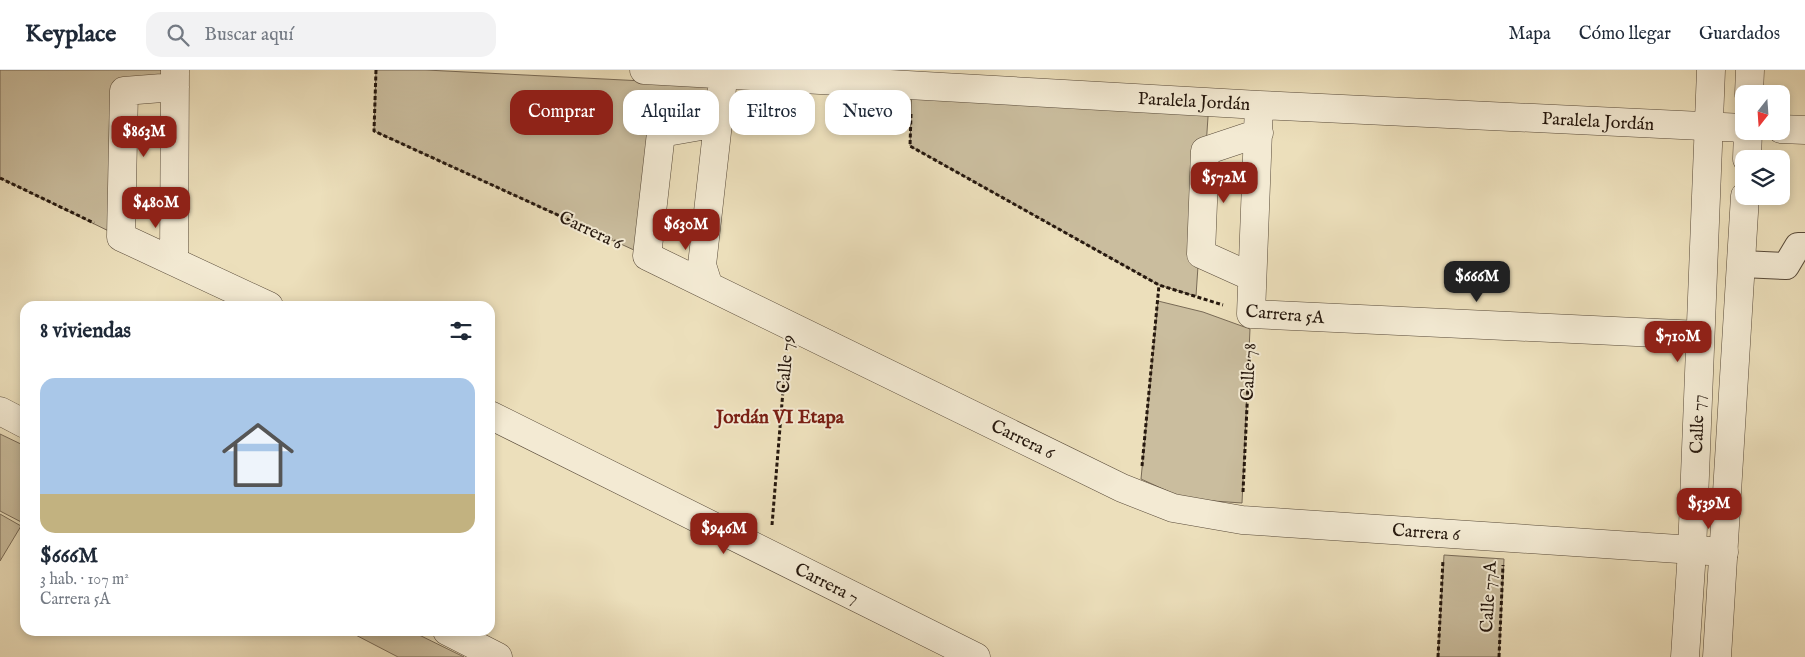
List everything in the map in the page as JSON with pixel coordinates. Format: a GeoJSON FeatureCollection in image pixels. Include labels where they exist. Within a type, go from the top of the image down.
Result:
{"type":"FeatureCollection","features":[{"type":"Feature","properties":{"kind":"street","name":"Paralela Jordán"},"geometry":{"type":"LineString","coordinates":[[644,70],[724,72],[1260,105],[1735,127]]}},
{"type":"Feature","properties":{"kind":"street","name":"Calle 77"},"geometry":{"type":"LineString","coordinates":[[1685,657],[1692,551],[1711,70]]}},
{"type":"Feature","properties":{"kind":"street"},"geometry":{"type":"LineString","coordinates":[[1750,70],[1750,85]]}},
{"type":"Feature","properties":{"kind":"street"},"geometry":{"type":"LineString","coordinates":[[719,114],[724,72]]}},
{"type":"Feature","properties":{"kind":"street"},"geometry":{"type":"LineString","coordinates":[[174,260],[175,78],[124,91],[121,236],[259,301]]}},
{"type":"Feature","properties":{"kind":"street"},"geometry":{"type":"LineString","coordinates":[[1251,314],[1260,105]]}},
{"type":"Feature","properties":{"kind":"street"},"geometry":{"type":"LineString","coordinates":[[1790,129],[1805,130]]}},
{"type":"Feature","properties":{"kind":"street"},"geometry":{"type":"LineString","coordinates":[[1252,277],[1201,254],[1205,151],[1259,133]]}},
{"type":"Feature","properties":{"kind":"street"},"geometry":{"type":"LineString","coordinates":[[647,256],[661,135]]}},
{"type":"Feature","properties":{"kind":"street"},"geometry":{"type":"LineString","coordinates":[[708,284],[702,265],[717,135]]}},
{"type":"Feature","properties":{"kind":"street","name":"Calle 77"},"geometry":{"type":"LineString","coordinates":[[1717,657],[1745,205]]}},
{"type":"Feature","properties":{"kind":"street"},"geometry":{"type":"LineString","coordinates":[[1742,264],[1786,266],[1798,246],[1805,246]]}},
{"type":"Feature","properties":{"kind":"street","name":"Carrera 6"},"geometry":{"type":"LineString","coordinates":[[647,256],[1138,494],[1172,508],[1242,520],[1724,552]]}},
{"type":"Feature","properties":{"kind":"street","name":"Carrera 5A"},"geometry":{"type":"LineString","coordinates":[[1251,314],[1700,335]]}},
{"type":"Feature","properties":{"kind":"street"},"geometry":{"type":"LineString","coordinates":[[0,412],[20,422]]}},
{"type":"Feature","properties":{"kind":"street","name":"Carrera 7"},"geometry":{"type":"LineString","coordinates":[[495,417],[976,657]]}},
{"type":"Feature","properties":{"kind":"street"},"geometry":{"type":"LineString","coordinates":[[457,636],[498,657]]}},
{"type":"Feature","properties":{"kind":"path","name":"Carrera 6"},"geometry":{"type":"LineString","coordinates":[[376,70],[374,131],[647,256]]}},
{"type":"Feature","properties":{"kind":"path","name":"Carrera 5A"},"geometry":{"type":"LineString","coordinates":[[910,146],[1160,285],[1251,314]]}},
{"type":"Feature","properties":{"kind":"path"},"geometry":{"type":"LineString","coordinates":[[0,178],[121,236]]}},
{"type":"Feature","properties":{"kind":"path"},"geometry":{"type":"LineString","coordinates":[[1138,494],[1160,285]]}},
{"type":"Feature","properties":{"kind":"path","name":"Calle 78"},"geometry":{"type":"LineString","coordinates":[[1242,520],[1251,314]]}},
{"type":"Feature","properties":{"kind":"path","name":"Calle 79"},"geometry":{"type":"LineString","coordinates":[[769,553],[788,324]]}},
{"type":"Feature","properties":{"kind":"path"},"geometry":{"type":"LineString","coordinates":[[1438,657],[1443,533]]}},
{"type":"Feature","properties":{"kind":"path","name":"Calle 77A"},"geometry":{"type":"LineString","coordinates":[[1498,657],[1504,538]]}},
{"type":"Feature","properties":{"kind":"shaded area"},"geometry":{"type":"Polygon","coordinates":[[[0,70],[175,70],[124,92],[121,237],[0,178],[0,70]]]}},
{"type":"Feature","properties":{"kind":"shaded area"},"geometry":{"type":"Polygon","coordinates":[[[376,70],[426,70],[722,85],[719,114],[719,90],[623,90],[623,135],[661,135],[647,256],[374,131],[376,70]]]}},
{"type":"Feature","properties":{"kind":"shaded area"},"geometry":{"type":"Polygon","coordinates":[[[912,84],[1209,102],[1196,296],[1159,285],[910,146],[912,84]]]}},
{"type":"Feature","properties":{"kind":"shaded area"},"geometry":{"type":"Polygon","coordinates":[[[1158,301],[1203,312],[1250,329],[1242,503],[1185,499],[1141,479],[1158,301]]]}},
{"type":"Feature","properties":{"kind":"shaded area"},"geometry":{"type":"Polygon","coordinates":[[[0,434],[20,444],[20,521],[0,511],[0,434]]]}},
{"type":"Feature","properties":{"kind":"shaded area"},"geometry":{"type":"Polygon","coordinates":[[[0,514],[20,525],[20,528],[0,561],[0,514]]]}},
{"type":"Feature","properties":{"kind":"shaded area"},"geometry":{"type":"Polygon","coordinates":[[[1444,555],[1504,559],[1499,657],[1438,657],[1444,555]]]}},
{"type":"Feature","properties":{"kind":"shaded area"},"geometry":{"type":"Polygon","coordinates":[[[358,636],[421,636],[464,657],[398,657],[358,636]]]}},
{"type":"Feature","properties":{"kind":"district","name":"Jordán VI Etapa"},"geometry":{"type":"Point","coordinates":[780,416]}}]}
